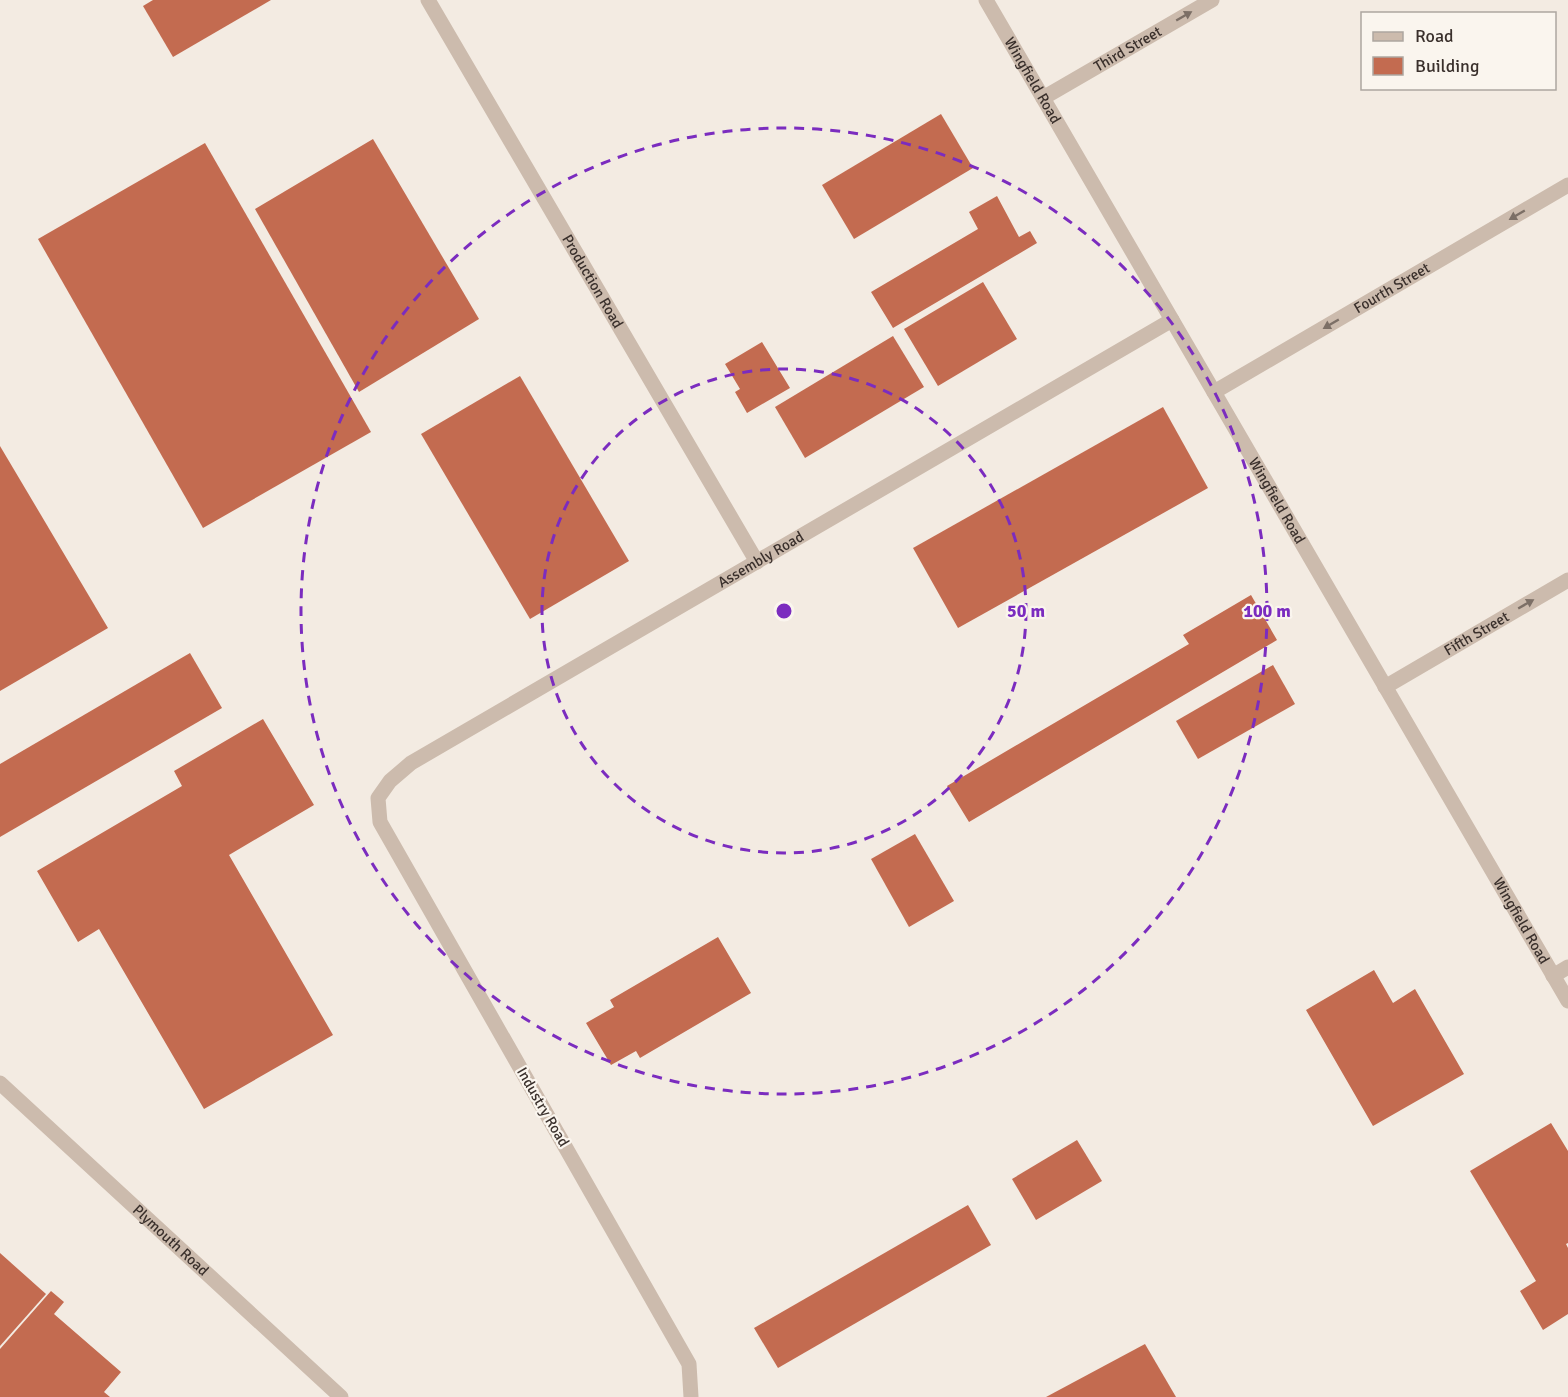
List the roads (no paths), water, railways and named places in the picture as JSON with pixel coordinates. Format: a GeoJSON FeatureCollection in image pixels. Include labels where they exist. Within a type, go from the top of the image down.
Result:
{"type":"FeatureCollection","features":[{"type":"Feature","properties":{"kind":"street","name":"Production Road"},"geometry":{"type":"LineString","coordinates":[[428,0],[757,562]]}},
{"type":"Feature","properties":{"kind":"street","name":"Wingfield Road"},"geometry":{"type":"LineString","coordinates":[[986,0],[1568,1001]]}},
{"type":"Feature","properties":{"kind":"street","name":"Third Street"},"geometry":{"type":"LineString","coordinates":[[1043,98],[1212,0]]}},
{"type":"Feature","properties":{"kind":"street","name":"Fourth Street"},"geometry":{"type":"LineString","coordinates":[[1214,392],[1568,185]]}},
{"type":"Feature","properties":{"kind":"street","name":"Assembly Road"},"geometry":{"type":"LineString","coordinates":[[380,822],[378,798],[390,782],[411,764],[1172,320]]}},
{"type":"Feature","properties":{"kind":"street","name":"Fifth Street"},"geometry":{"type":"LineString","coordinates":[[1385,687],[1568,580]]}},
{"type":"Feature","properties":{"kind":"street","name":"Industry Road"},"geometry":{"type":"LineString","coordinates":[[380,822],[689,1364],[691,1397]]}},
{"type":"Feature","properties":{"kind":"street"},"geometry":{"type":"LineString","coordinates":[[1553,976],[1568,967]]}},
{"type":"Feature","properties":{"kind":"street","name":"Plymouth Road"},"geometry":{"type":"LineString","coordinates":[[0,1083],[342,1397]]}}]}
